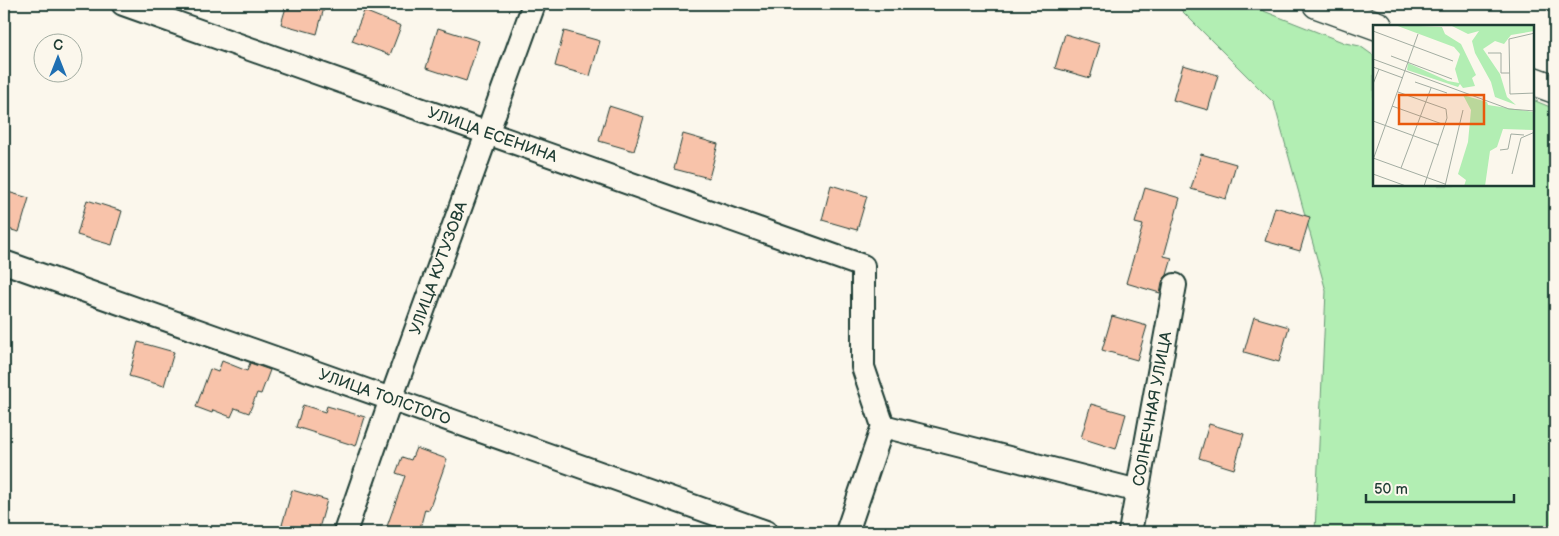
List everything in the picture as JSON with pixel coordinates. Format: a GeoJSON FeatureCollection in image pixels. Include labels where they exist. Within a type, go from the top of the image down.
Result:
{"type":"FeatureCollection","features":[{"type":"Feature","properties":{"kind":"main road"},"geometry":{"type":"LineString","coordinates":[[1317,4],[1375,25]]}},
{"type":"Feature","properties":{"kind":"main road"},"geometry":{"type":"LineString","coordinates":[[1534,81],[1555,89]]}},
{"type":"Feature","properties":{"kind":"street","name":"УЛИЦА ЕСЕНИНА"},"geometry":{"type":"LineString","coordinates":[[123,4],[863,266],[863,367],[883,426]]}},
{"type":"Feature","properties":{"kind":"street","name":"УЛИЦА КУТУЗОВА"},"geometry":{"type":"LineString","coordinates":[[345,532],[391,398],[534,4]]}},
{"type":"Feature","properties":{"kind":"street","name":"УЛИЦА ТОЛСТОГО"},"geometry":{"type":"LineString","coordinates":[[4,262],[766,532]]}},
{"type":"Feature","properties":{"kind":"street","name":"СОЛНЕЧНАЯ УЛИЦА"},"geometry":{"type":"LineString","coordinates":[[1130,532],[1175,285]]}},
{"type":"Feature","properties":{"kind":"street"},"geometry":{"type":"LineString","coordinates":[[847,532],[883,426],[1138,491]]}},
{"type":"Feature","properties":{"kind":"green space"},"geometry":{"type":"Polygon","coordinates":[[[1175,4],[1246,4],[1345,43],[1360,46],[1373,55],[1373,186],[1534,186],[1534,100],[1555,109],[1555,532],[1315,532],[1326,291],[1274,103],[1175,4]]]}},
{"type":"Feature","properties":{"kind":"building"},"geometry":{"type":"Polygon","coordinates":[[[287,4],[325,4],[317,34],[281,24],[287,4]]]}},
{"type":"Feature","properties":{"kind":"building"},"geometry":{"type":"Polygon","coordinates":[[[364,11],[401,26],[390,55],[352,41],[364,11]]]}},
{"type":"Feature","properties":{"kind":"building"},"geometry":{"type":"Polygon","coordinates":[[[438,28],[479,41],[466,81],[426,68],[438,28]]]}},
{"type":"Feature","properties":{"kind":"building"},"geometry":{"type":"Polygon","coordinates":[[[564,31],[600,41],[590,76],[555,66],[564,31]]]}},
{"type":"Feature","properties":{"kind":"building"},"geometry":{"type":"Polygon","coordinates":[[[1065,34],[1100,44],[1090,78],[1055,68],[1065,34]]]}},
{"type":"Feature","properties":{"kind":"building"},"geometry":{"type":"Polygon","coordinates":[[[1183,65],[1218,75],[1208,110],[1173,100],[1183,65]]]}},
{"type":"Feature","properties":{"kind":"building"},"geometry":{"type":"Polygon","coordinates":[[[609,106],[644,117],[634,151],[599,141],[609,106]]]}},
{"type":"Feature","properties":{"kind":"building"},"geometry":{"type":"Polygon","coordinates":[[[683,134],[718,144],[709,178],[674,169],[683,134]]]}},
{"type":"Feature","properties":{"kind":"building"},"geometry":{"type":"Polygon","coordinates":[[[1201,154],[1236,164],[1226,199],[1191,189],[1201,154]]]}},
{"type":"Feature","properties":{"kind":"building"},"geometry":{"type":"Polygon","coordinates":[[[831,185],[867,196],[857,230],[822,220],[831,185]]]}},
{"type":"Feature","properties":{"kind":"building"},"geometry":{"type":"Polygon","coordinates":[[[1145,188],[1180,198],[1164,256],[1172,258],[1167,275],[1162,282],[1160,293],[1126,283],[1143,225],[1135,223],[1145,188]]]}},
{"type":"Feature","properties":{"kind":"building"},"geometry":{"type":"Polygon","coordinates":[[[4,191],[29,198],[19,232],[4,228],[4,191]]]}},
{"type":"Feature","properties":{"kind":"building"},"geometry":{"type":"Polygon","coordinates":[[[87,200],[122,211],[112,245],[77,235],[87,200]]]}},
{"type":"Feature","properties":{"kind":"building"},"geometry":{"type":"Polygon","coordinates":[[[1275,207],[1310,217],[1300,251],[1265,241],[1275,207]]]}},
{"type":"Feature","properties":{"kind":"building"},"geometry":{"type":"Polygon","coordinates":[[[1112,316],[1147,326],[1137,360],[1102,350],[1112,316]]]}},
{"type":"Feature","properties":{"kind":"building"},"geometry":{"type":"Polygon","coordinates":[[[1254,317],[1289,327],[1279,362],[1244,352],[1254,317]]]}},
{"type":"Feature","properties":{"kind":"building"},"geometry":{"type":"Polygon","coordinates":[[[138,342],[174,352],[164,386],[129,376],[138,342]]]}},
{"type":"Feature","properties":{"kind":"building"},"geometry":{"type":"Polygon","coordinates":[[[222,361],[247,371],[250,363],[270,370],[261,394],[257,393],[249,413],[235,408],[231,417],[213,410],[212,413],[196,407],[210,369],[218,372],[222,361]]]}},
{"type":"Feature","properties":{"kind":"building"},"geometry":{"type":"Polygon","coordinates":[[[1091,404],[1126,414],[1116,449],[1081,438],[1091,404]]]}},
{"type":"Feature","properties":{"kind":"building"},"geometry":{"type":"Polygon","coordinates":[[[303,405],[325,412],[327,406],[365,417],[356,446],[296,427],[303,405]]]}},
{"type":"Feature","properties":{"kind":"building"},"geometry":{"type":"Polygon","coordinates":[[[1209,424],[1244,434],[1234,469],[1199,458],[1209,424]]]}},
{"type":"Feature","properties":{"kind":"building"},"geometry":{"type":"Polygon","coordinates":[[[416,448],[447,459],[429,510],[425,509],[419,532],[385,532],[405,476],[396,473],[402,457],[411,460],[416,448]]]}},
{"type":"Feature","properties":{"kind":"building"},"geometry":{"type":"Polygon","coordinates":[[[292,490],[327,500],[318,532],[308,532],[282,525],[292,490]]]}}]}
